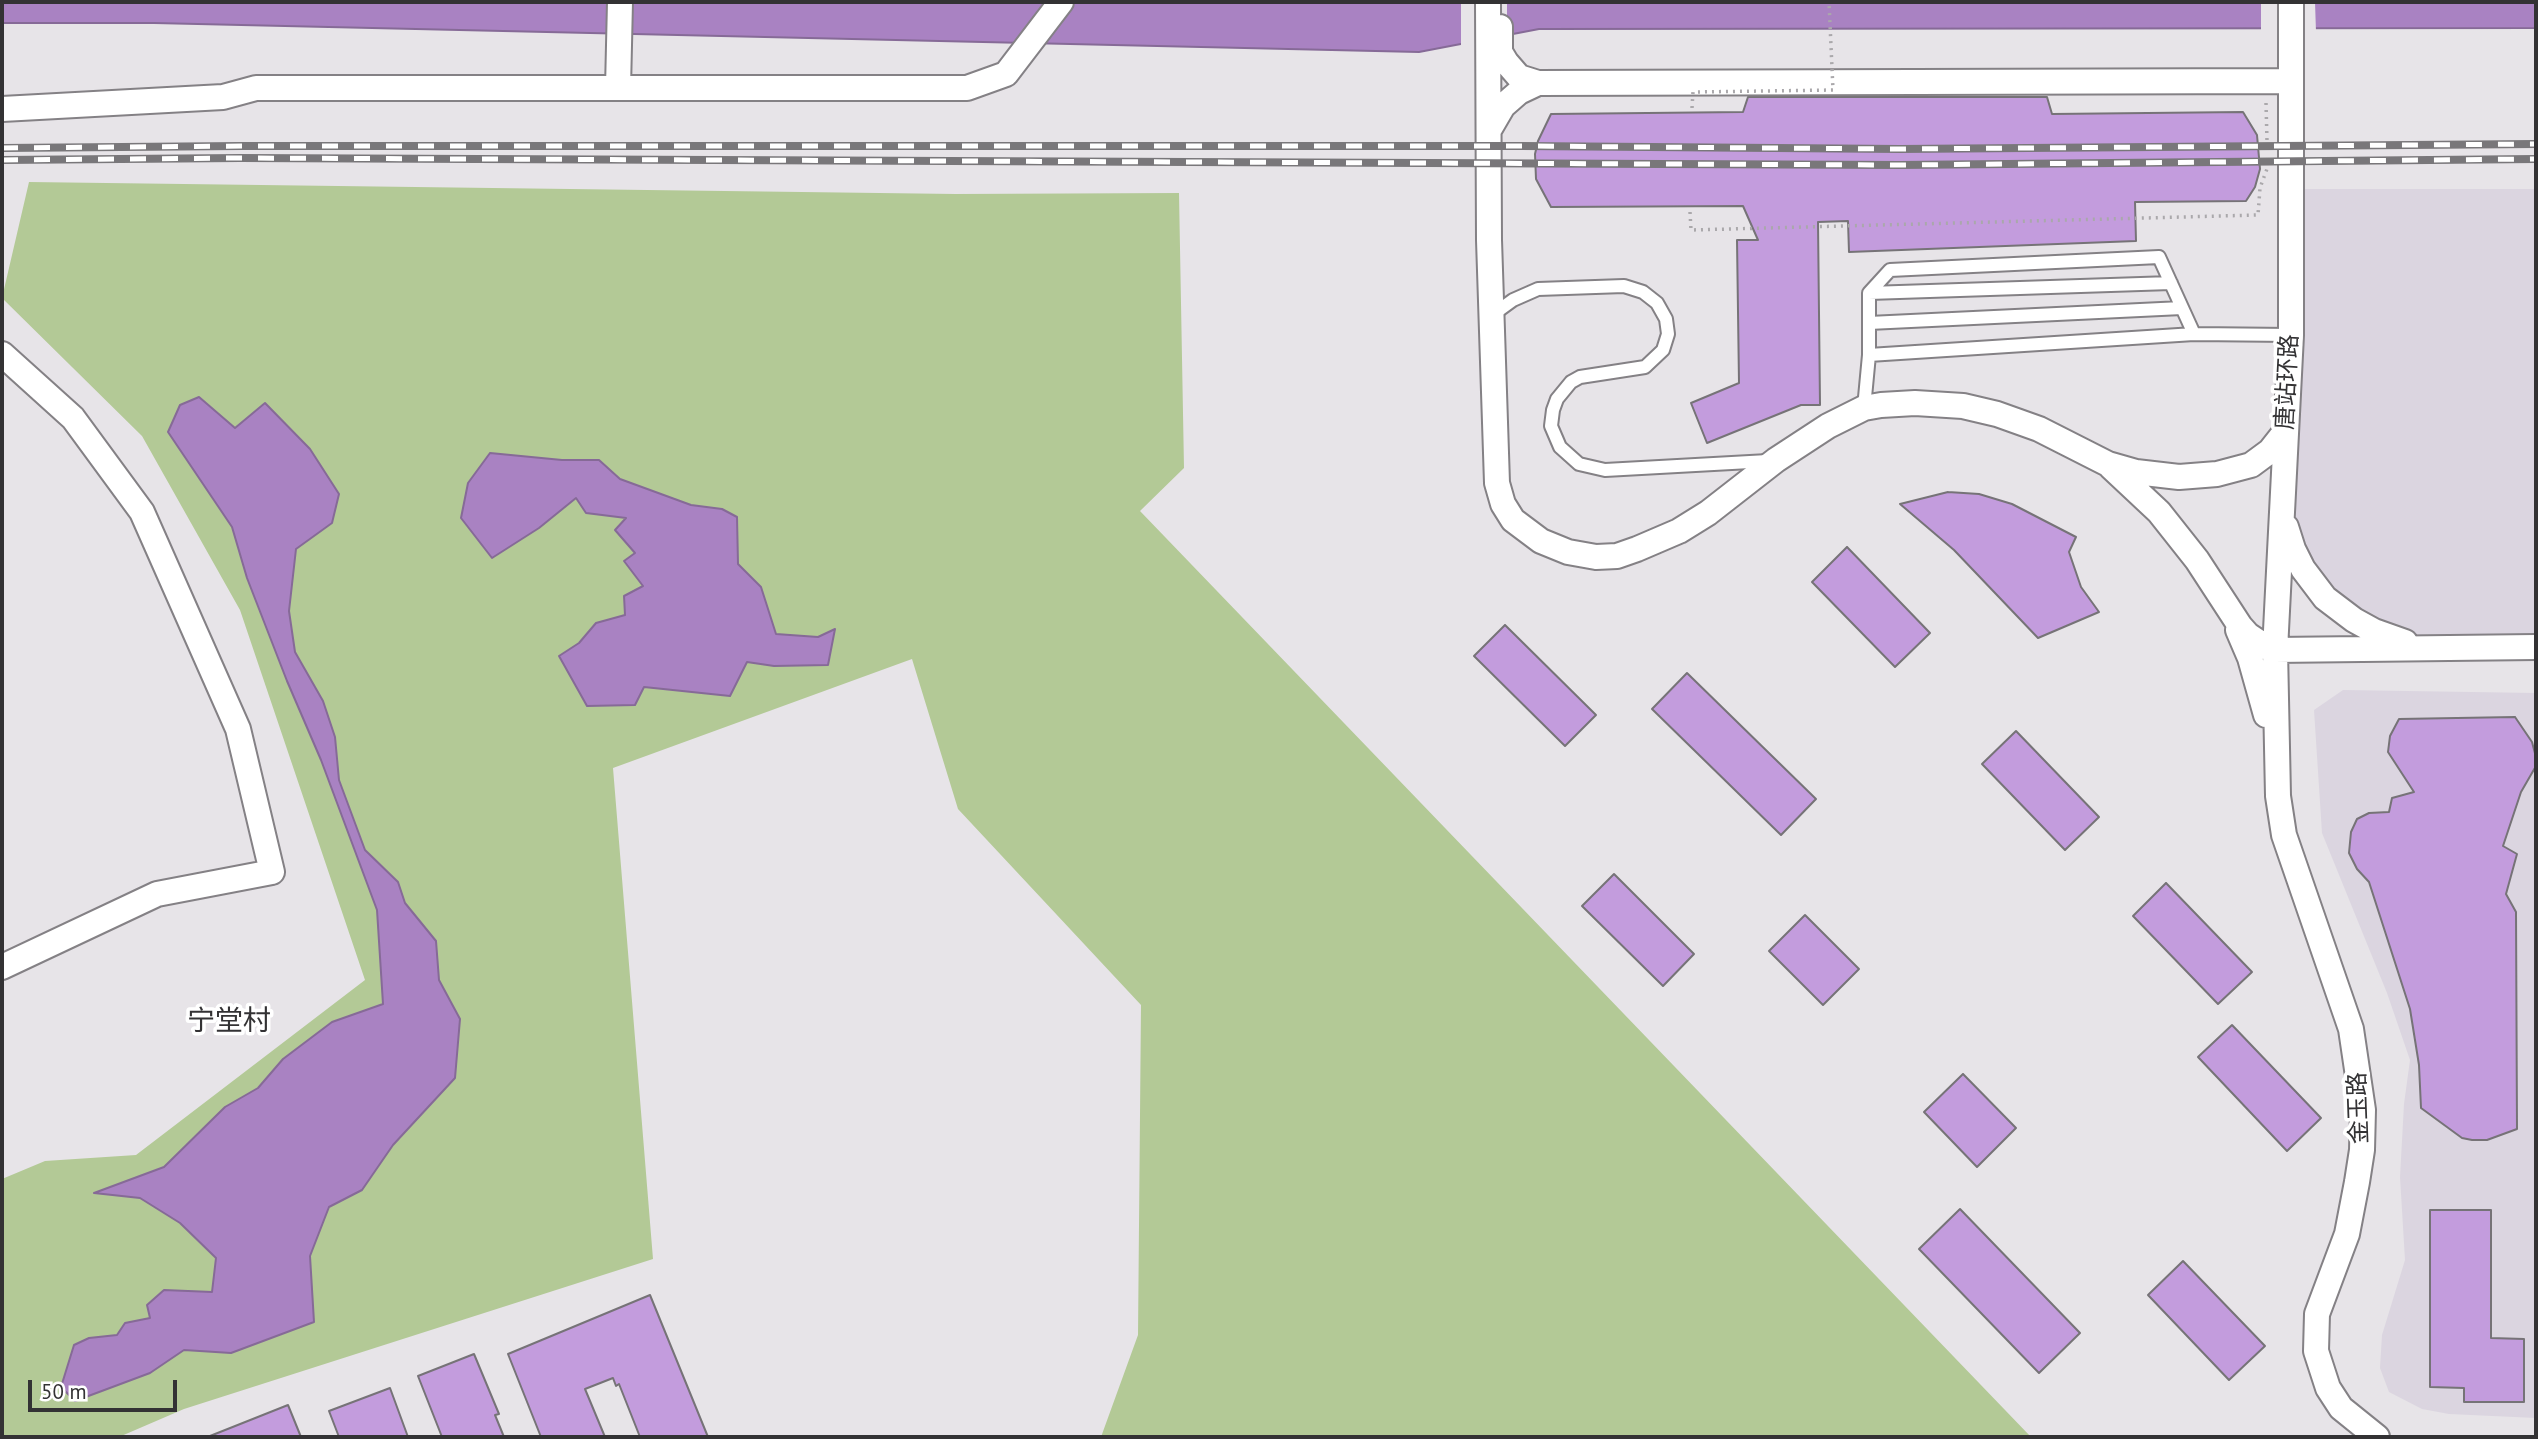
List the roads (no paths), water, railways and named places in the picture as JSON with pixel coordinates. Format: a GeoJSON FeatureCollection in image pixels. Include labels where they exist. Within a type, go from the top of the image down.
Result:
{"type":"FeatureCollection","features":[{"type":"Feature","properties":{"kind":"street"},"geometry":{"type":"LineString","coordinates":[[618,88],[620,2]]}},
{"type":"Feature","properties":{"kind":"street"},"geometry":{"type":"LineString","coordinates":[[5,113],[223,97],[256,88],[967,88],[1006,74],[1047,23],[1060,2]]}},
{"type":"Feature","properties":{"kind":"street"},"geometry":{"type":"LineString","coordinates":[[1488,2],[1493,53],[1519,77],[1538,83],[2291,81]]}},
{"type":"Feature","properties":{"kind":"street"},"geometry":{"type":"LineString","coordinates":[[1500,2],[1493,53],[1489,130],[1490,316],[1497,483],[1503,504],[1513,520],[1541,541],[1568,552],[1596,557],[1617,556],[1637,550],[1679,531],[1708,513],[1776,460],[1828,426],[1864,408],[1881,405],[1915,403],[1963,406],[1986,411],[2039,429],[2108,464],[2136,472],[2179,477],[2217,474],[2260,460],[2277,445],[2285,432]]}},
{"type":"Feature","properties":{"kind":"street","name":"唐站环路"},"geometry":{"type":"LineString","coordinates":[[2276,761],[2275,650],[2291,335],[2291,2]]}},
{"type":"Feature","properties":{"kind":"street"},"geometry":{"type":"LineString","coordinates":[[1489,130],[1503,106],[1519,92],[1538,83]]}},
{"type":"Feature","properties":{"kind":"street"},"geometry":{"type":"LineString","coordinates":[[2,354],[73,418],[142,512],[238,729],[272,872],[157,894],[2,967]]}},
{"type":"Feature","properties":{"kind":"street"},"geometry":{"type":"LineString","coordinates":[[2108,464],[2159,512],[2197,560],[2229,610],[2248,635],[2258,643],[2275,650],[2536,647]]}},
{"type":"Feature","properties":{"kind":"street"},"geometry":{"type":"LineString","coordinates":[[2282,509],[2293,549],[2312,583],[2325,598],[2374,631],[2419,647]]}},
{"type":"Feature","properties":{"kind":"street"},"geometry":{"type":"LineString","coordinates":[[2229,610],[2258,684],[2276,761]]}},
{"type":"Feature","properties":{"kind":"street","name":"金玉路"},"geometry":{"type":"LineString","coordinates":[[2276,761],[2284,835],[2343,1002],[2359,1071],[2363,1110],[2362,1150],[2347,1234],[2317,1314],[2316,1351],[2328,1388],[2341,1408],[2377,1437]]}},
{"type":"Feature","properties":{"kind":"lane"},"geometry":{"type":"LineString","coordinates":[[1864,408],[1869,355],[1869,293],[1890,271],[2159,257],[2194,334]]}},
{"type":"Feature","properties":{"kind":"lane"},"geometry":{"type":"LineString","coordinates":[[1869,293],[2171,283]]}},
{"type":"Feature","properties":{"kind":"lane"},"geometry":{"type":"LineString","coordinates":[[1490,316],[1514,300],[1538,289],[1624,286],[1643,292],[1662,310],[1668,334],[1663,350],[1655,359],[1645,367],[1634,370],[1580,377],[1571,382],[1557,399],[1551,426],[1560,447],[1579,464],[1605,470],[1776,460]]}},
{"type":"Feature","properties":{"kind":"lane"},"geometry":{"type":"LineString","coordinates":[[1869,323],[2182,308]]}},
{"type":"Feature","properties":{"kind":"lane"},"geometry":{"type":"LineString","coordinates":[[1869,355],[2194,334],[2291,335]]}},
{"type":"Feature","properties":{"kind":"railway"},"geometry":{"type":"LineString","coordinates":[[2,148],[1523,146],[1900,149],[2536,144]]}},
{"type":"Feature","properties":{"kind":"railway"},"geometry":{"type":"LineString","coordinates":[[2,160],[240,158],[1900,165],[2536,159]]}},
{"type":"Feature","properties":{"kind":"district","name":"宁堂村"},"geometry":{"type":"Point","coordinates":[229,1022]}}]}
